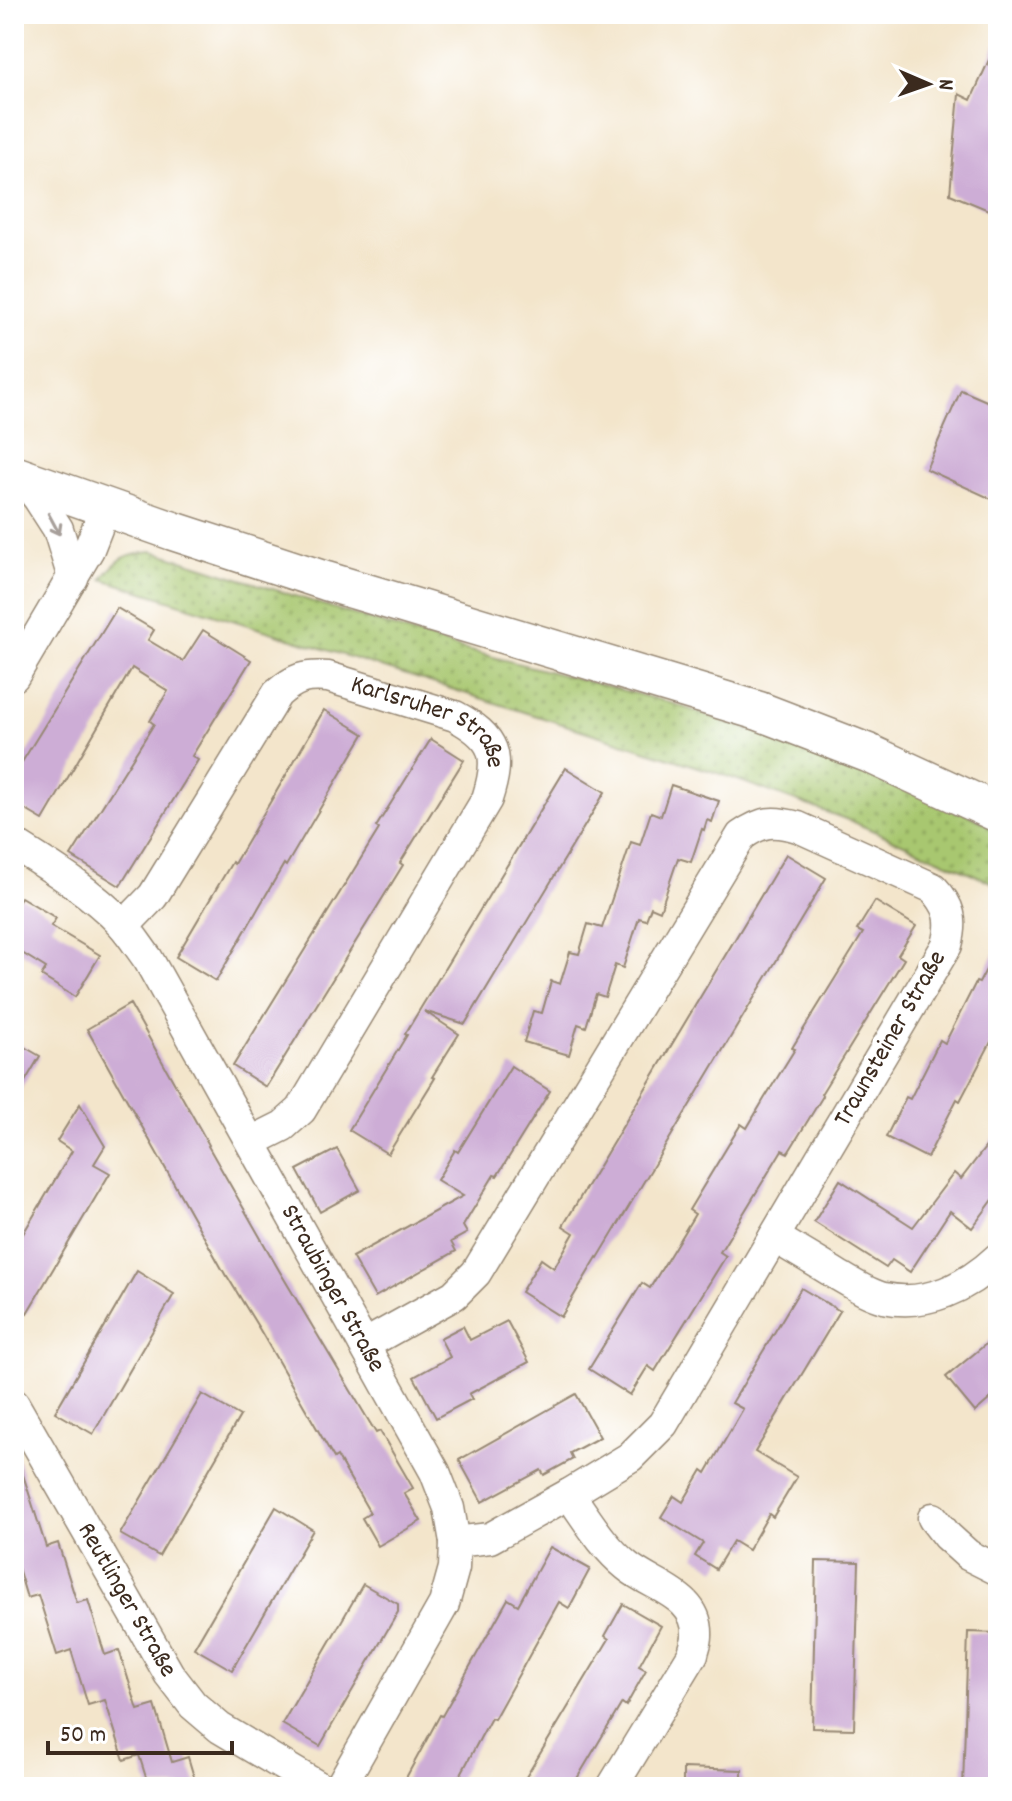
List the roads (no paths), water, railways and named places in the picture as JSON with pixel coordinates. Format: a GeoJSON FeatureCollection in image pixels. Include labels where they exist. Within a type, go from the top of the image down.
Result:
{"type":"FeatureCollection","features":[{"type":"Feature","properties":{"kind":"main road"},"geometry":{"type":"LineString","coordinates":[[17,476],[326,581],[759,711],[868,753],[998,813]]}},
{"type":"Feature","properties":{"kind":"street"},"geometry":{"type":"LineString","coordinates":[[17,476],[38,498],[58,529],[73,578]]}},
{"type":"Feature","properties":{"kind":"street"},"geometry":{"type":"LineString","coordinates":[[14,676],[73,578],[97,532],[105,508]]}},
{"type":"Feature","properties":{"kind":"street","name":"Karlsruher Straße"},"geometry":{"type":"LineString","coordinates":[[124,926],[153,896],[277,694],[290,682],[309,676],[328,677],[455,716],[475,727],[487,739],[494,758],[494,777],[487,799],[301,1110],[283,1126],[251,1142]]}},
{"type":"Feature","properties":{"kind":"street","name":"Traunsteiner Straße"},"geometry":{"type":"LineString","coordinates":[[364,1345],[454,1295],[476,1273],[741,836],[767,822],[798,827],[933,888],[943,899],[949,911],[951,930],[947,945],[663,1424],[630,1457],[569,1494],[490,1538],[455,1542]]}},
{"type":"Feature","properties":{"kind":"street","name":"Straubinger Straße"},"geometry":{"type":"LineString","coordinates":[[14,844],[66,876],[97,901],[124,926],[148,959],[435,1472],[449,1508],[455,1542],[454,1568],[444,1604],[340,1787]]}},
{"type":"Feature","properties":{"kind":"street"},"geometry":{"type":"LineString","coordinates":[[774,1237],[864,1290],[899,1300],[940,1295],[966,1283],[998,1258]]}},
{"type":"Feature","properties":{"kind":"street","name":"Reutlinger Straße"},"geometry":{"type":"LineString","coordinates":[[14,1404],[169,1674],[193,1705],[220,1728],[319,1787]]}},
{"type":"Feature","properties":{"kind":"street"},"geometry":{"type":"LineString","coordinates":[[569,1494],[606,1547],[628,1568],[686,1602],[694,1616],[697,1635],[693,1654],[612,1787]]}},
{"type":"Feature","properties":{"kind":"street"},"geometry":{"type":"LineString","coordinates":[[933,1518],[968,1555],[998,1570]]}}]}
